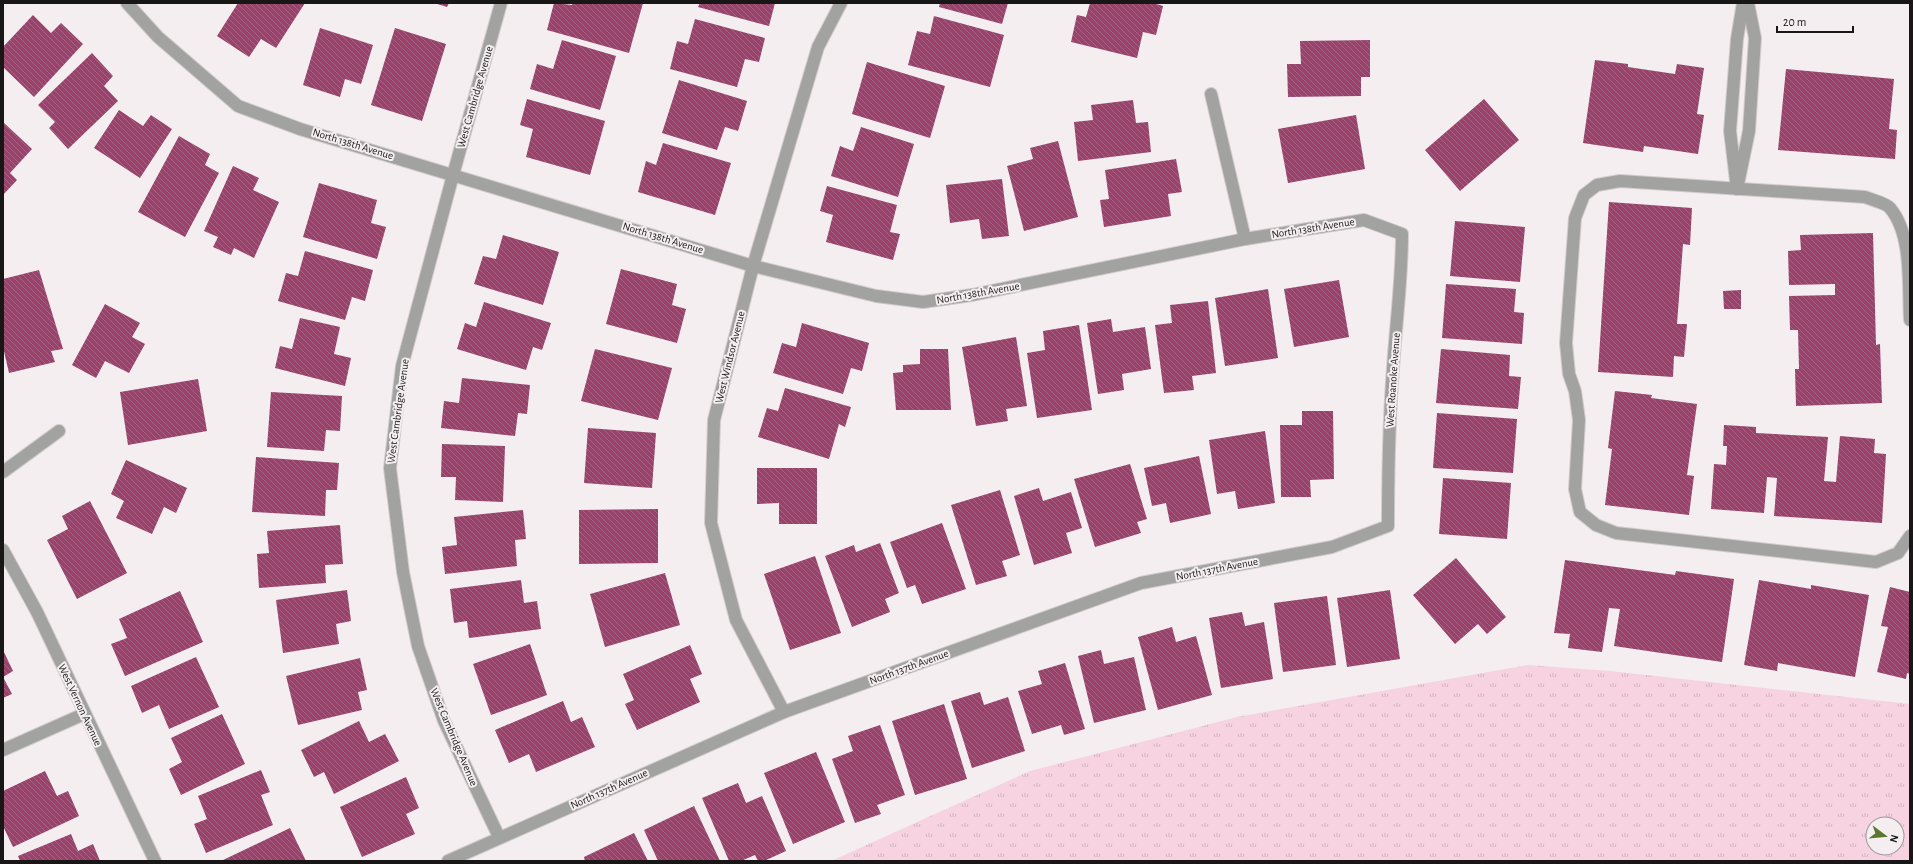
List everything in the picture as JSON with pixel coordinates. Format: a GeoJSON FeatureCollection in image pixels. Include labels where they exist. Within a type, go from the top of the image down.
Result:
{"type":"FeatureCollection","features":[{"type":"Feature","properties":{"kind":"street","name":"North 138th Avenue"},"geometry":{"type":"LineString","coordinates":[[127,3],[158,37],[238,106],[300,129],[753,266],[876,296],[923,302],[972,295],[1245,239],[1364,220],[1402,234]]}},
{"type":"Feature","properties":{"kind":"street","name":"West Cambridge Avenue"},"geometry":{"type":"LineString","coordinates":[[499,837],[444,720],[418,646],[403,572],[390,468],[402,366],[501,3]]}},
{"type":"Feature","properties":{"kind":"street","name":"West Windsor Avenue"},"geometry":{"type":"LineString","coordinates":[[784,712],[736,620],[710,523],[714,420],[753,266],[818,47],[841,3]]}},
{"type":"Feature","properties":{"kind":"street"},"geometry":{"type":"LineString","coordinates":[[1737,189],[1730,131],[1737,39],[1743,3]]}},
{"type":"Feature","properties":{"kind":"street"},"geometry":{"type":"LineString","coordinates":[[1737,189],[1748,131],[1755,38],[1748,3]]}},
{"type":"Feature","properties":{"kind":"street"},"geometry":{"type":"LineString","coordinates":[[1211,94],[1245,239]]}},
{"type":"Feature","properties":{"kind":"street"},"geometry":{"type":"LineString","coordinates":[[1732,110],[1750,111]]}},
{"type":"Feature","properties":{"kind":"street"},"geometry":{"type":"LineString","coordinates":[[1910,320],[1909,259],[1903,231],[1890,207],[1865,197],[1620,181],[1597,185],[1584,195],[1575,218],[1566,342],[1568,374],[1575,391],[1579,420],[1575,490],[1580,512],[1596,525],[1616,533],[1876,562],[1898,553],[1910,536]]}},
{"type":"Feature","properties":{"kind":"street","name":"West Roanoke Avenue"},"geometry":{"type":"LineString","coordinates":[[1388,526],[1388,469],[1392,376],[1402,268],[1402,234]]}},
{"type":"Feature","properties":{"kind":"street"},"geometry":{"type":"LineString","coordinates":[[3,472],[59,431]]}},
{"type":"Feature","properties":{"kind":"street","name":"North 137th Avenue"},"geometry":{"type":"LineString","coordinates":[[448,861],[499,837],[784,712],[1141,583],[1332,547],[1388,526]]}},
{"type":"Feature","properties":{"kind":"street","name":"West Vernon Avenue"},"geometry":{"type":"LineString","coordinates":[[3,550],[37,612],[84,714],[155,861]]}},
{"type":"Feature","properties":{"kind":"street"},"geometry":{"type":"LineString","coordinates":[[3,750],[84,714]]}},
{"type":"Feature","properties":{"kind":"green space"},"geometry":{"type":"Polygon","coordinates":[[[1528,665],[1610,671],[1910,704],[1910,861],[831,861],[1030,771],[1237,717],[1528,665]]]}},
{"type":"Feature","properties":{"kind":"building"},"geometry":{"type":"Polygon","coordinates":[[[238,3],[305,3],[276,48],[261,39],[249,57],[217,36],[238,3]]]}},
{"type":"Feature","properties":{"kind":"building"},"geometry":{"type":"Polygon","coordinates":[[[434,3],[449,3],[447,7],[434,3]]]}},
{"type":"Feature","properties":{"kind":"building"},"geometry":{"type":"Polygon","coordinates":[[[554,3],[572,5],[573,3],[643,3],[629,53],[547,30],[554,3]]]}},
{"type":"Feature","properties":{"kind":"building"},"geometry":{"type":"Polygon","coordinates":[[[700,3],[775,3],[769,26],[698,7],[700,3]]]}},
{"type":"Feature","properties":{"kind":"building"},"geometry":{"type":"Polygon","coordinates":[[[940,3],[1008,3],[1002,24],[939,7],[940,3]]]}},
{"type":"Feature","properties":{"kind":"building"},"geometry":{"type":"Polygon","coordinates":[[[1090,3],[1153,3],[1163,6],[1156,35],[1143,32],[1137,58],[1071,42],[1077,15],[1086,17],[1090,3]]]}},
{"type":"Feature","properties":{"kind":"building"},"geometry":{"type":"Polygon","coordinates":[[[33,15],[51,33],[61,23],[83,44],[34,97],[3,67],[3,47],[33,15]]]}},
{"type":"Feature","properties":{"kind":"building"},"geometry":{"type":"Polygon","coordinates":[[[934,16],[1004,35],[990,87],[908,65],[917,31],[930,34],[934,16]]]}},
{"type":"Feature","properties":{"kind":"building"},"geometry":{"type":"Polygon","coordinates":[[[695,19],[765,38],[759,62],[745,59],[737,87],[670,69],[677,41],[688,44],[695,19]]]}},
{"type":"Feature","properties":{"kind":"building"},"geometry":{"type":"Polygon","coordinates":[[[320,28],[373,45],[361,84],[345,79],[340,97],[303,85],[320,28]]]}},
{"type":"Feature","properties":{"kind":"building"},"geometry":{"type":"Polygon","coordinates":[[[395,28],[446,44],[422,121],[371,105],[395,28]]]}},
{"type":"Feature","properties":{"kind":"building"},"geometry":{"type":"Polygon","coordinates":[[[562,40],[616,56],[600,110],[530,89],[537,64],[553,69],[562,40]]]}},
{"type":"Feature","properties":{"kind":"building"},"geometry":{"type":"Polygon","coordinates":[[[1370,40],[1370,77],[1361,77],[1361,96],[1288,97],[1287,64],[1301,64],[1300,41],[1370,40]]]}},
{"type":"Feature","properties":{"kind":"building"},"geometry":{"type":"Polygon","coordinates":[[[92,53],[113,76],[104,86],[118,101],[68,149],[49,128],[55,122],[38,105],[92,53]]]}},
{"type":"Feature","properties":{"kind":"building"},"geometry":{"type":"Polygon","coordinates":[[[1595,60],[1628,64],[1628,67],[1675,74],[1677,64],[1704,68],[1697,114],[1704,115],[1698,154],[1644,146],[1643,152],[1583,143],[1595,60]]]}},
{"type":"Feature","properties":{"kind":"building"},"geometry":{"type":"Polygon","coordinates":[[[867,62],[945,86],[930,138],[852,114],[867,62]]]}},
{"type":"Feature","properties":{"kind":"building"},"geometry":{"type":"Polygon","coordinates":[[[1786,69],[1894,79],[1889,129],[1897,130],[1895,159],[1778,150],[1786,69]]]}},
{"type":"Feature","properties":{"kind":"building"},"geometry":{"type":"Polygon","coordinates":[[[679,80],[747,101],[738,131],[725,127],[717,150],[662,133],[679,80]]]}},
{"type":"Feature","properties":{"kind":"building"},"geometry":{"type":"Polygon","coordinates":[[[527,99],[605,121],[590,175],[526,157],[533,129],[520,125],[527,99]]]}},
{"type":"Feature","properties":{"kind":"building"},"geometry":{"type":"Polygon","coordinates":[[[1484,99],[1519,140],[1460,191],[1425,150],[1484,99]]]}},
{"type":"Feature","properties":{"kind":"building"},"geometry":{"type":"Polygon","coordinates":[[[1133,100],[1136,123],[1148,122],[1151,152],[1078,161],[1074,122],[1093,120],[1091,105],[1133,100]]]}},
{"type":"Feature","properties":{"kind":"building"},"geometry":{"type":"Polygon","coordinates":[[[119,110],[143,126],[151,115],[172,129],[140,178],[94,148],[119,110]]]}},
{"type":"Feature","properties":{"kind":"building"},"geometry":{"type":"Polygon","coordinates":[[[1356,115],[1365,169],[1288,183],[1278,129],[1356,115]]]}},
{"type":"Feature","properties":{"kind":"building"},"geometry":{"type":"Polygon","coordinates":[[[3,122],[32,149],[10,173],[17,180],[3,195],[3,122]]]}},
{"type":"Feature","properties":{"kind":"building"},"geometry":{"type":"Polygon","coordinates":[[[861,127],[914,144],[898,197],[831,176],[840,146],[853,151],[861,127]]]}},
{"type":"Feature","properties":{"kind":"building"},"geometry":{"type":"Polygon","coordinates":[[[179,136],[210,154],[205,165],[219,173],[185,237],[138,212],[179,136]]]}},
{"type":"Feature","properties":{"kind":"building"},"geometry":{"type":"Polygon","coordinates":[[[1058,141],[1078,217],[1024,231],[1007,166],[1033,159],[1030,148],[1058,141]]]}},
{"type":"Feature","properties":{"kind":"building"},"geometry":{"type":"Polygon","coordinates":[[[663,143],[731,163],[715,215],[638,192],[646,161],[656,165],[663,143]]]}},
{"type":"Feature","properties":{"kind":"building"},"geometry":{"type":"Polygon","coordinates":[[[1176,159],[1182,192],[1168,194],[1171,216],[1104,227],[1100,200],[1109,199],[1105,170],[1176,159]]]}},
{"type":"Feature","properties":{"kind":"building"},"geometry":{"type":"Polygon","coordinates":[[[233,166],[259,178],[253,190],[279,202],[254,258],[234,248],[231,255],[213,247],[218,237],[204,231],[233,166]]]}},
{"type":"Feature","properties":{"kind":"building"},"geometry":{"type":"Polygon","coordinates":[[[1002,179],[1009,236],[982,239],[979,219],[950,223],[946,185],[1002,179]]]}},
{"type":"Feature","properties":{"kind":"building"},"geometry":{"type":"Polygon","coordinates":[[[319,183],[377,200],[371,223],[386,227],[377,259],[303,237],[319,183]]]}},
{"type":"Feature","properties":{"kind":"building"},"geometry":{"type":"Polygon","coordinates":[[[827,186],[897,205],[890,232],[900,234],[893,260],[826,242],[833,215],[820,211],[827,186]]]}},
{"type":"Feature","properties":{"kind":"building"},"geometry":{"type":"Polygon","coordinates":[[[1609,202],[1692,208],[1690,245],[1683,244],[1677,324],[1687,324],[1684,357],[1674,356],[1673,377],[1598,372],[1609,202]]]}},
{"type":"Feature","properties":{"kind":"building"},"geometry":{"type":"Polygon","coordinates":[[[1455,221],[1525,227],[1520,282],[1450,276],[1455,221]]]}},
{"type":"Feature","properties":{"kind":"building"},"geometry":{"type":"Polygon","coordinates":[[[1873,233],[1876,345],[1880,344],[1882,403],[1796,406],[1795,369],[1799,369],[1798,330],[1790,330],[1789,296],[1835,295],[1835,284],[1789,285],[1788,251],[1801,250],[1800,235],[1873,233]]]}},
{"type":"Feature","properties":{"kind":"building"},"geometry":{"type":"Polygon","coordinates":[[[503,235],[559,252],[543,305],[474,284],[483,256],[496,259],[503,235]]]}},
{"type":"Feature","properties":{"kind":"building"},"geometry":{"type":"Polygon","coordinates":[[[305,251],[373,270],[365,301],[352,297],[345,320],[278,301],[286,273],[298,276],[305,251]]]}},
{"type":"Feature","properties":{"kind":"building"},"geometry":{"type":"Polygon","coordinates":[[[621,269],[677,284],[672,305],[686,309],[677,343],[606,324],[621,269]]]}},
{"type":"Feature","properties":{"kind":"building"},"geometry":{"type":"Polygon","coordinates":[[[39,270],[63,349],[51,351],[55,362],[9,373],[3,347],[3,279],[39,270]]]}},
{"type":"Feature","properties":{"kind":"building"},"geometry":{"type":"Polygon","coordinates":[[[1339,280],[1349,337],[1294,347],[1284,289],[1339,280]]]}},
{"type":"Feature","properties":{"kind":"building"},"geometry":{"type":"Polygon","coordinates":[[[1446,284],[1516,289],[1514,312],[1524,313],[1522,344],[1442,338],[1446,284]]]}},
{"type":"Feature","properties":{"kind":"building"},"geometry":{"type":"Polygon","coordinates":[[[1268,289],[1278,358],[1225,366],[1215,298],[1268,289]]]}},
{"type":"Feature","properties":{"kind":"building"},"geometry":{"type":"Polygon","coordinates":[[[1741,290],[1741,309],[1724,309],[1723,291],[1741,290]]]}},
{"type":"Feature","properties":{"kind":"building"},"geometry":{"type":"Polygon","coordinates":[[[1208,301],[1216,373],[1192,376],[1194,390],[1164,393],[1155,325],[1172,323],[1170,305],[1208,301]]]}},
{"type":"Feature","properties":{"kind":"building"},"geometry":{"type":"Polygon","coordinates":[[[484,302],[551,323],[542,350],[533,347],[526,370],[457,349],[465,323],[476,327],[484,302]]]}},
{"type":"Feature","properties":{"kind":"building"},"geometry":{"type":"Polygon","coordinates":[[[105,304],[140,323],[132,337],[145,344],[129,373],[105,361],[96,378],[72,365],[105,304]]]}},
{"type":"Feature","properties":{"kind":"building"},"geometry":{"type":"Polygon","coordinates":[[[300,318],[340,327],[334,354],[351,358],[345,386],[275,368],[280,346],[292,349],[300,318]]]}},
{"type":"Feature","properties":{"kind":"building"},"geometry":{"type":"Polygon","coordinates":[[[1111,319],[1113,332],[1145,327],[1151,369],[1122,374],[1124,390],[1098,394],[1087,323],[1111,319]]]}},
{"type":"Feature","properties":{"kind":"building"},"geometry":{"type":"Polygon","coordinates":[[[802,323],[869,343],[862,371],[851,368],[843,394],[773,373],[782,343],[796,347],[802,323]]]}},
{"type":"Feature","properties":{"kind":"building"},"geometry":{"type":"Polygon","coordinates":[[[1079,325],[1092,410],[1037,418],[1027,353],[1045,350],[1043,331],[1079,325]]]}},
{"type":"Feature","properties":{"kind":"building"},"geometry":{"type":"Polygon","coordinates":[[[1016,337],[1027,406],[1006,409],[1008,421],[976,426],[962,347],[1016,337]]]}},
{"type":"Feature","properties":{"kind":"building"},"geometry":{"type":"Polygon","coordinates":[[[595,349],[672,368],[658,420],[581,401],[595,349]]]}},
{"type":"Feature","properties":{"kind":"building"},"geometry":{"type":"Polygon","coordinates":[[[920,349],[948,349],[951,410],[896,410],[893,373],[903,372],[903,365],[920,364],[920,349]]]}},
{"type":"Feature","properties":{"kind":"building"},"geometry":{"type":"Polygon","coordinates":[[[1441,349],[1510,355],[1509,376],[1521,377],[1518,409],[1436,403],[1441,349]]]}},
{"type":"Feature","properties":{"kind":"building"},"geometry":{"type":"Polygon","coordinates":[[[462,378],[530,385],[527,414],[518,413],[515,436],[441,428],[444,401],[459,403],[462,378]]]}},
{"type":"Feature","properties":{"kind":"building"},"geometry":{"type":"Polygon","coordinates":[[[198,379],[207,431],[128,445],[120,392],[198,379]]]}},
{"type":"Feature","properties":{"kind":"building"},"geometry":{"type":"Polygon","coordinates":[[[785,388],[851,407],[845,427],[839,424],[829,459],[758,437],[767,408],[778,411],[785,388]]]}},
{"type":"Feature","properties":{"kind":"building"},"geometry":{"type":"Polygon","coordinates":[[[1615,391],[1652,395],[1651,398],[1697,404],[1687,475],[1694,476],[1689,515],[1605,505],[1612,449],[1608,448],[1615,391]]]}},
{"type":"Feature","properties":{"kind":"building"},"geometry":{"type":"Polygon","coordinates":[[[271,392],[342,396],[340,431],[326,430],[324,451],[267,447],[271,392]]]}},
{"type":"Feature","properties":{"kind":"building"},"geometry":{"type":"Polygon","coordinates":[[[1302,411],[1333,411],[1334,479],[1310,480],[1311,497],[1281,497],[1280,425],[1302,425],[1302,411]]]}},
{"type":"Feature","properties":{"kind":"building"},"geometry":{"type":"Polygon","coordinates":[[[1437,413],[1517,419],[1513,473],[1433,468],[1437,413]]]}},
{"type":"Feature","properties":{"kind":"building"},"geometry":{"type":"Polygon","coordinates":[[[1724,425],[1756,427],[1756,433],[1828,437],[1824,481],[1836,482],[1840,436],[1875,439],[1874,453],[1886,454],[1882,523],[1774,516],[1777,478],[1767,477],[1764,513],[1711,509],[1714,464],[1726,465],[1727,446],[1723,446],[1724,425]]]}},
{"type":"Feature","properties":{"kind":"building"},"geometry":{"type":"Polygon","coordinates":[[[588,428],[656,433],[652,488],[584,483],[588,428]]]}},
{"type":"Feature","properties":{"kind":"building"},"geometry":{"type":"Polygon","coordinates":[[[1265,431],[1275,503],[1238,509],[1235,491],[1217,494],[1209,440],[1265,431]]]}},
{"type":"Feature","properties":{"kind":"building"},"geometry":{"type":"Polygon","coordinates":[[[442,444],[505,446],[503,502],[455,500],[456,477],[441,477],[442,444]]]}},
{"type":"Feature","properties":{"kind":"building"},"geometry":{"type":"Polygon","coordinates":[[[1199,456],[1211,514],[1170,523],[1166,503],[1152,506],[1144,468],[1199,456]]]}},
{"type":"Feature","properties":{"kind":"building"},"geometry":{"type":"Polygon","coordinates":[[[256,457],[339,463],[337,490],[326,490],[325,516],[252,512],[256,457]]]}},
{"type":"Feature","properties":{"kind":"building"},"geometry":{"type":"Polygon","coordinates":[[[126,460],[187,488],[176,513],[164,507],[152,534],[116,518],[124,501],[111,494],[126,460]]]}},
{"type":"Feature","properties":{"kind":"building"},"geometry":{"type":"Polygon","coordinates":[[[1130,464],[1147,519],[1137,522],[1141,533],[1095,547],[1074,479],[1130,464]]]}},
{"type":"Feature","properties":{"kind":"building"},"geometry":{"type":"Polygon","coordinates":[[[757,468],[817,468],[817,524],[779,524],[779,503],[757,504],[757,468]]]}},
{"type":"Feature","properties":{"kind":"building"},"geometry":{"type":"Polygon","coordinates":[[[1443,478],[1511,483],[1507,539],[1439,534],[1443,478]]]}},
{"type":"Feature","properties":{"kind":"building"},"geometry":{"type":"Polygon","coordinates":[[[1039,488],[1043,501],[1071,492],[1082,528],[1066,533],[1072,553],[1034,565],[1014,496],[1039,488]]]}},
{"type":"Feature","properties":{"kind":"building"},"geometry":{"type":"Polygon","coordinates":[[[1000,490],[1020,555],[1002,561],[1007,576],[976,585],[951,505],[1000,490]]]}},
{"type":"Feature","properties":{"kind":"building"},"geometry":{"type":"Polygon","coordinates":[[[90,501],[127,573],[77,599],[47,540],[68,529],[62,516],[90,501]]]}},
{"type":"Feature","properties":{"kind":"building"},"geometry":{"type":"Polygon","coordinates":[[[658,509],[658,563],[579,564],[579,510],[658,509]]]}},
{"type":"Feature","properties":{"kind":"building"},"geometry":{"type":"Polygon","coordinates":[[[523,510],[526,539],[515,540],[517,566],[445,574],[442,547],[457,545],[454,517],[523,510]]]}},
{"type":"Feature","properties":{"kind":"building"},"geometry":{"type":"Polygon","coordinates":[[[942,523],[966,589],[922,604],[915,585],[907,588],[890,542],[942,523]]]}},
{"type":"Feature","properties":{"kind":"building"},"geometry":{"type":"Polygon","coordinates":[[[340,525],[343,564],[325,565],[326,583],[259,588],[257,554],[269,553],[267,531],[340,525]]]}},
{"type":"Feature","properties":{"kind":"building"},"geometry":{"type":"Polygon","coordinates":[[[880,543],[899,593],[885,599],[890,612],[852,627],[825,556],[854,545],[856,552],[880,543]]]}},
{"type":"Feature","properties":{"kind":"building"},"geometry":{"type":"Polygon","coordinates":[[[815,556],[841,633],[790,650],[764,574],[815,556]]]}},
{"type":"Feature","properties":{"kind":"building"},"geometry":{"type":"Polygon","coordinates":[[[1456,558],[1506,617],[1487,634],[1478,624],[1455,644],[1413,595],[1456,558]]]}},
{"type":"Feature","properties":{"kind":"building"},"geometry":{"type":"Polygon","coordinates":[[[1565,560],[1675,575],[1676,571],[1734,579],[1722,662],[1614,646],[1620,609],[1609,608],[1602,652],[1568,648],[1570,634],[1554,633],[1565,560]]]}},
{"type":"Feature","properties":{"kind":"building"},"geometry":{"type":"Polygon","coordinates":[[[665,573],[680,625],[605,647],[590,594],[665,573]]]}},
{"type":"Feature","properties":{"kind":"building"},"geometry":{"type":"Polygon","coordinates":[[[521,580],[524,603],[537,601],[541,629],[469,638],[467,621],[454,623],[450,589],[521,580]]]}},
{"type":"Feature","properties":{"kind":"building"},"geometry":{"type":"Polygon","coordinates":[[[1759,580],[1811,589],[1811,585],[1869,595],[1855,677],[1778,663],[1777,671],[1744,665],[1759,580]]]}},
{"type":"Feature","properties":{"kind":"building"},"geometry":{"type":"Polygon","coordinates":[[[1890,587],[1910,592],[1910,674],[1907,673],[1906,679],[1877,672],[1888,627],[1881,626],[1890,587]]]}},
{"type":"Feature","properties":{"kind":"building"},"geometry":{"type":"Polygon","coordinates":[[[347,590],[351,621],[336,624],[339,644],[283,653],[276,600],[347,590]]]}},
{"type":"Feature","properties":{"kind":"building"},"geometry":{"type":"Polygon","coordinates":[[[1390,590],[1400,659],[1347,667],[1337,598],[1390,590]]]}},
{"type":"Feature","properties":{"kind":"building"},"geometry":{"type":"Polygon","coordinates":[[[180,591],[203,642],[125,676],[111,644],[127,638],[119,619],[180,591]]]}},
{"type":"Feature","properties":{"kind":"building"},"geometry":{"type":"Polygon","coordinates":[[[1327,596],[1336,665],[1283,672],[1274,603],[1327,596]]]}},
{"type":"Feature","properties":{"kind":"building"},"geometry":{"type":"Polygon","coordinates":[[[1242,612],[1245,626],[1264,622],[1273,679],[1221,688],[1209,618],[1242,612]]]}},
{"type":"Feature","properties":{"kind":"building"},"geometry":{"type":"Polygon","coordinates":[[[1172,627],[1176,642],[1196,636],[1212,695],[1158,710],[1138,637],[1172,627]]]}},
{"type":"Feature","properties":{"kind":"building"},"geometry":{"type":"Polygon","coordinates":[[[530,644],[547,695],[491,715],[473,664],[530,644]]]}},
{"type":"Feature","properties":{"kind":"building"},"geometry":{"type":"Polygon","coordinates":[[[690,645],[702,674],[690,679],[700,702],[637,730],[625,704],[634,700],[623,674],[690,645]]]}},
{"type":"Feature","properties":{"kind":"building"},"geometry":{"type":"Polygon","coordinates":[[[3,650],[13,671],[3,677],[3,650]]]}},
{"type":"Feature","properties":{"kind":"building"},"geometry":{"type":"Polygon","coordinates":[[[1101,650],[1104,664],[1134,657],[1146,710],[1094,723],[1078,656],[1101,650]]]}},
{"type":"Feature","properties":{"kind":"building"},"geometry":{"type":"Polygon","coordinates":[[[196,657],[219,707],[169,729],[159,705],[142,713],[131,686],[196,657]]]}},
{"type":"Feature","properties":{"kind":"building"},"geometry":{"type":"Polygon","coordinates":[[[360,658],[367,690],[358,692],[362,710],[298,725],[286,676],[360,658]]]}},
{"type":"Feature","properties":{"kind":"building"},"geometry":{"type":"Polygon","coordinates":[[[1065,663],[1085,729],[1064,735],[1061,725],[1032,734],[1018,691],[1042,684],[1038,671],[1065,663]]]}},
{"type":"Feature","properties":{"kind":"building"},"geometry":{"type":"Polygon","coordinates":[[[3,677],[12,694],[3,698],[3,677]]]}},
{"type":"Feature","properties":{"kind":"building"},"geometry":{"type":"Polygon","coordinates":[[[980,692],[984,705],[1008,697],[1025,751],[972,768],[951,701],[980,692]]]}},
{"type":"Feature","properties":{"kind":"building"},"geometry":{"type":"Polygon","coordinates":[[[563,701],[571,722],[582,717],[595,747],[536,772],[529,754],[509,763],[495,730],[563,701]]]}},
{"type":"Feature","properties":{"kind":"building"},"geometry":{"type":"Polygon","coordinates":[[[944,704],[967,779],[915,795],[892,721],[944,704]]]}},
{"type":"Feature","properties":{"kind":"building"},"geometry":{"type":"Polygon","coordinates":[[[222,714],[245,764],[181,795],[169,769],[182,762],[171,738],[222,714]]]}},
{"type":"Feature","properties":{"kind":"building"},"geometry":{"type":"Polygon","coordinates":[[[359,721],[369,742],[385,734],[399,761],[334,794],[324,772],[314,777],[301,750],[359,721]]]}},
{"type":"Feature","properties":{"kind":"building"},"geometry":{"type":"Polygon","coordinates":[[[880,725],[905,795],[877,805],[881,814],[855,823],[832,759],[853,751],[848,736],[880,725]]]}},
{"type":"Feature","properties":{"kind":"building"},"geometry":{"type":"Polygon","coordinates":[[[816,752],[845,822],[793,844],[764,773],[816,752]]]}},
{"type":"Feature","properties":{"kind":"building"},"geometry":{"type":"Polygon","coordinates":[[[261,770],[270,792],[261,795],[273,825],[206,853],[194,824],[207,819],[198,796],[261,770]]]}},
{"type":"Feature","properties":{"kind":"building"},"geometry":{"type":"Polygon","coordinates":[[[45,771],[57,796],[68,791],[79,816],[13,847],[3,826],[3,791],[45,771]]]}},
{"type":"Feature","properties":{"kind":"building"},"geometry":{"type":"Polygon","coordinates":[[[406,777],[419,808],[406,814],[415,834],[362,857],[340,807],[406,777]]]}},
{"type":"Feature","properties":{"kind":"building"},"geometry":{"type":"Polygon","coordinates":[[[738,783],[746,803],[762,796],[786,851],[764,861],[758,861],[755,855],[741,861],[729,861],[702,798],[738,783]]]}},
{"type":"Feature","properties":{"kind":"building"},"geometry":{"type":"Polygon","coordinates":[[[694,806],[720,861],[658,861],[644,830],[694,806]]]}},
{"type":"Feature","properties":{"kind":"building"},"geometry":{"type":"Polygon","coordinates":[[[290,828],[306,861],[221,861],[290,828]]]}},
{"type":"Feature","properties":{"kind":"building"},"geometry":{"type":"Polygon","coordinates":[[[634,833],[648,861],[585,861],[584,857],[634,833]]]}},
{"type":"Feature","properties":{"kind":"building"},"geometry":{"type":"Polygon","coordinates":[[[71,834],[78,851],[93,844],[100,861],[20,861],[18,856],[71,834]]]}}]}
